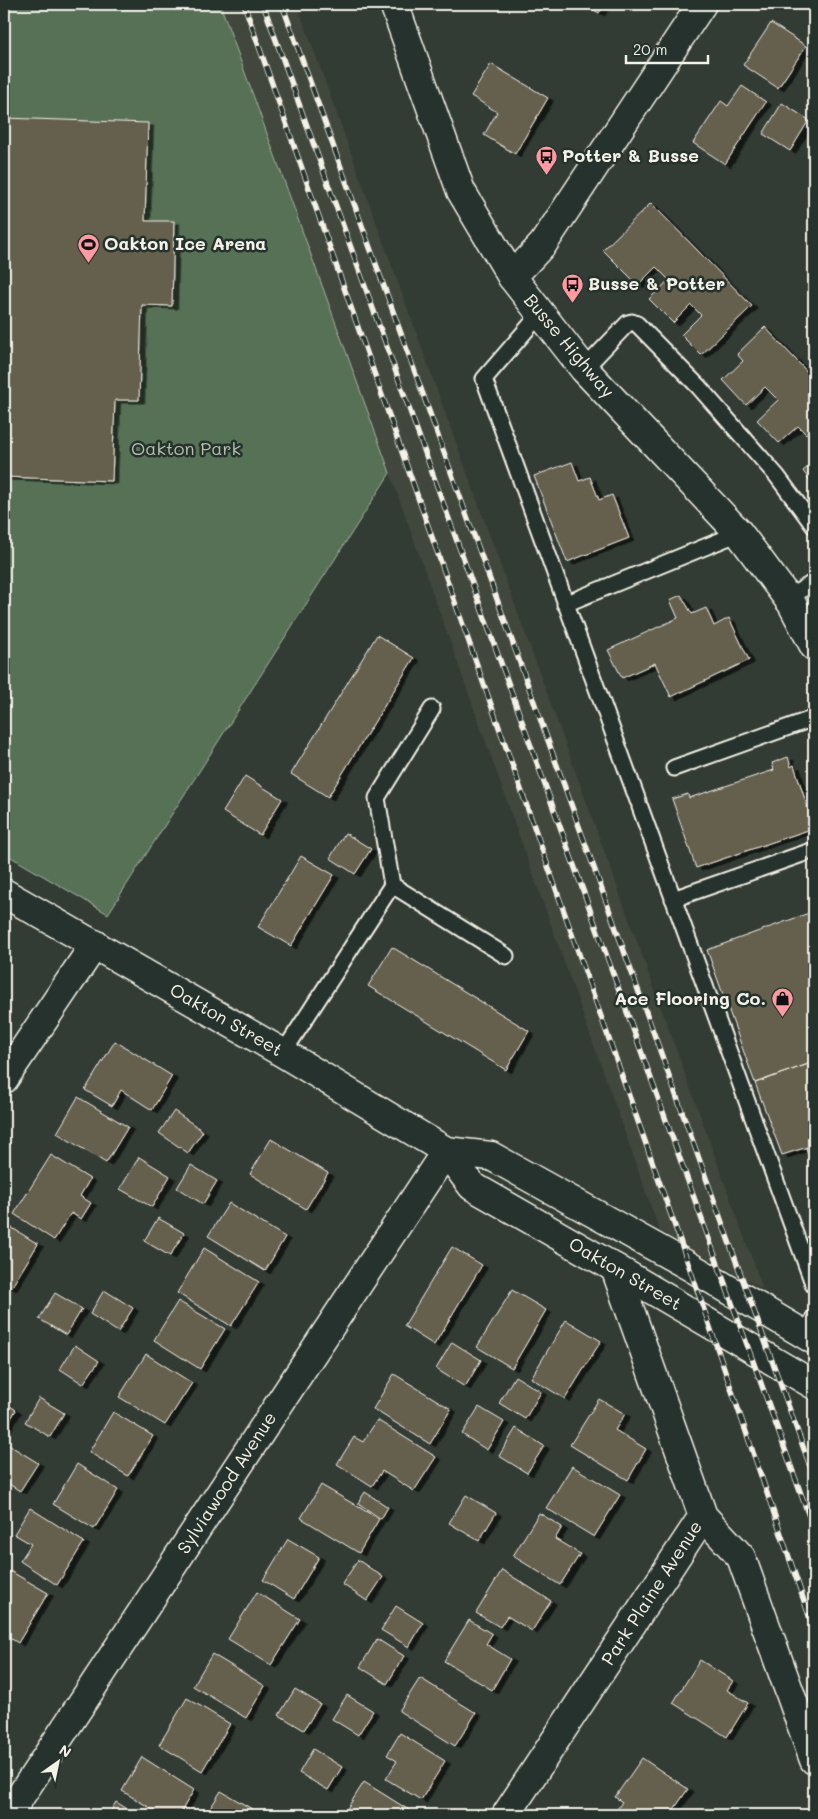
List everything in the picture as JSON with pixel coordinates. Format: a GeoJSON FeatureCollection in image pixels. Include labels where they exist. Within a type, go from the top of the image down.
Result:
{"type":"FeatureCollection","features":[{"type":"Feature","properties":{"kind":"street","name":"Busse Highway"},"geometry":{"type":"LineString","coordinates":[[394,4],[461,191],[512,277],[584,368],[739,533],[788,598],[814,646]]}},
{"type":"Feature","properties":{"kind":"street"},"geometry":{"type":"LineString","coordinates":[[512,277],[543,244],[702,4]]}},
{"type":"Feature","properties":{"kind":"street","name":"Oakton Street"},"geometry":{"type":"LineString","coordinates":[[4,893],[283,1053],[446,1151],[472,1186],[814,1386]]}},
{"type":"Feature","properties":{"kind":"street"},"geometry":{"type":"LineString","coordinates":[[4,1079],[94,944]]}},
{"type":"Feature","properties":{"kind":"street","name":"Oakton Street"},"geometry":{"type":"LineString","coordinates":[[446,1151],[492,1156],[689,1266],[811,1331]]}},
{"type":"Feature","properties":{"kind":"street","name":"Sylviawood Avenue"},"geometry":{"type":"LineString","coordinates":[[8,1815],[446,1151]]}},
{"type":"Feature","properties":{"kind":"street","name":"Park Plaine Avenue"},"geometry":{"type":"LineString","coordinates":[[506,1815],[703,1516],[615,1268]]}},
{"type":"Feature","properties":{"kind":"street"},"geometry":{"type":"LineString","coordinates":[[703,1516],[741,1558],[814,1760]]}},
{"type":"Feature","properties":{"kind":"lane"},"geometry":{"type":"LineString","coordinates":[[540,314],[484,379],[814,1286]]}},
{"type":"Feature","properties":{"kind":"lane"},"geometry":{"type":"LineString","coordinates":[[584,368],[628,322],[637,324],[698,386],[764,461],[814,526]]}},
{"type":"Feature","properties":{"kind":"lane"},"geometry":{"type":"LineString","coordinates":[[566,604],[739,533]]}},
{"type":"Feature","properties":{"kind":"lane"},"geometry":{"type":"LineString","coordinates":[[788,598],[814,582]]}},
{"type":"Feature","properties":{"kind":"lane"},"geometry":{"type":"LineString","coordinates":[[283,1053],[392,884],[377,798],[432,708]]}},
{"type":"Feature","properties":{"kind":"lane"},"geometry":{"type":"LineString","coordinates":[[674,768],[814,718]]}},
{"type":"Feature","properties":{"kind":"lane"},"geometry":{"type":"LineString","coordinates":[[674,899],[814,850]]}},
{"type":"Feature","properties":{"kind":"lane"},"geometry":{"type":"LineString","coordinates":[[392,884],[506,956]]}},
{"type":"Feature","properties":{"kind":"shaded area"},"geometry":{"type":"Polygon","coordinates":[[[220,4],[297,4],[763,1289],[660,1231],[390,473],[220,4]]]}},
{"type":"Feature","properties":{"kind":"green space","name":"Oakton Park"},"geometry":{"type":"Polygon","coordinates":[[[4,4],[220,4],[390,473],[108,914],[4,853],[4,4]]]}},
{"type":"Feature","properties":{"kind":"building"},"geometry":{"type":"Polygon","coordinates":[[[584,4],[605,4],[599,13],[584,4]]]}},
{"type":"Feature","properties":{"kind":"building"},"geometry":{"type":"Polygon","coordinates":[[[771,23],[806,46],[778,88],[743,65],[771,23]]]}},
{"type":"Feature","properties":{"kind":"building"},"geometry":{"type":"Polygon","coordinates":[[[491,64],[548,98],[515,154],[484,135],[497,112],[471,96],[491,64]]]}},
{"type":"Feature","properties":{"kind":"building"},"geometry":{"type":"Polygon","coordinates":[[[742,86],[766,102],[725,164],[693,143],[721,101],[728,106],[742,86]]]}},
{"type":"Feature","properties":{"kind":"building"},"geometry":{"type":"Polygon","coordinates":[[[782,103],[809,120],[790,151],[763,134],[782,103]]]}},
{"type":"Feature","properties":{"kind":"building","name":"Oakton Ice Arena"},"geometry":{"type":"Polygon","coordinates":[[[4,118],[148,123],[145,221],[174,221],[172,306],[142,305],[139,400],[115,400],[112,481],[4,477],[4,118]]]}},
{"type":"Feature","properties":{"kind":"building"},"geometry":{"type":"Polygon","coordinates":[[[651,203],[752,306],[701,355],[681,335],[701,315],[691,305],[673,323],[649,299],[669,280],[656,267],[638,285],[603,250],[651,203]]]}},
{"type":"Feature","properties":{"kind":"building"},"geometry":{"type":"Polygon","coordinates":[[[765,327],[814,379],[814,426],[806,434],[798,426],[779,443],[757,420],[778,400],[765,387],[746,405],[723,380],[743,361],[737,354],[765,327]]]}},
{"type":"Feature","properties":{"kind":"building"},"geometry":{"type":"Polygon","coordinates":[[[572,462],[579,481],[590,477],[599,500],[612,495],[629,538],[567,562],[534,476],[572,462]]]}},
{"type":"Feature","properties":{"kind":"building"},"geometry":{"type":"Polygon","coordinates":[[[814,462],[814,486],[803,471],[814,462]]]}},
{"type":"Feature","properties":{"kind":"building"},"geometry":{"type":"Polygon","coordinates":[[[681,595],[692,614],[706,608],[714,626],[729,618],[749,660],[671,697],[655,663],[622,678],[608,650],[678,618],[670,600],[681,595]]]}},
{"type":"Feature","properties":{"kind":"building"},"geometry":{"type":"Polygon","coordinates":[[[377,635],[414,658],[328,797],[291,774],[377,635]]]}},
{"type":"Feature","properties":{"kind":"building"},"geometry":{"type":"Polygon","coordinates":[[[788,757],[791,767],[794,765],[814,828],[696,868],[672,799],[688,794],[689,798],[774,770],[772,763],[788,757]]]}},
{"type":"Feature","properties":{"kind":"building"},"geometry":{"type":"Polygon","coordinates":[[[245,776],[282,799],[260,835],[223,812],[245,776]]]}},
{"type":"Feature","properties":{"kind":"building"},"geometry":{"type":"Polygon","coordinates":[[[345,833],[371,849],[355,874],[330,858],[345,833]]]}},
{"type":"Feature","properties":{"kind":"building"},"geometry":{"type":"Polygon","coordinates":[[[301,856],[334,875],[291,946],[258,927],[301,856]]]}},
{"type":"Feature","properties":{"kind":"building"},"geometry":{"type":"Polygon","coordinates":[[[809,913],[814,927],[814,1062],[755,1083],[707,950],[809,913]]]}},
{"type":"Feature","properties":{"kind":"building"},"geometry":{"type":"Polygon","coordinates":[[[392,947],[529,1031],[506,1070],[368,986],[392,947]]]}},
{"type":"Feature","properties":{"kind":"building"},"geometry":{"type":"Polygon","coordinates":[[[115,1041],[172,1076],[152,1110],[121,1090],[112,1106],[85,1090],[115,1041]]]}},
{"type":"Feature","properties":{"kind":"building"},"geometry":{"type":"Polygon","coordinates":[[[814,1062],[814,1145],[782,1155],[755,1083],[814,1062]]]}},
{"type":"Feature","properties":{"kind":"building"},"geometry":{"type":"Polygon","coordinates":[[[78,1097],[128,1127],[106,1163],[57,1133],[78,1097]]]}},
{"type":"Feature","properties":{"kind":"building"},"geometry":{"type":"Polygon","coordinates":[[[174,1111],[203,1131],[188,1153],[159,1133],[174,1111]]]}},
{"type":"Feature","properties":{"kind":"building"},"geometry":{"type":"Polygon","coordinates":[[[271,1139],[328,1173],[306,1209],[250,1174],[271,1139]]]}},
{"type":"Feature","properties":{"kind":"building"},"geometry":{"type":"Polygon","coordinates":[[[814,1145],[814,1170],[806,1148],[814,1145]]]}},
{"type":"Feature","properties":{"kind":"building"},"geometry":{"type":"Polygon","coordinates":[[[51,1155],[90,1179],[80,1196],[91,1203],[81,1219],[71,1213],[54,1240],[14,1214],[51,1155]]]}},
{"type":"Feature","properties":{"kind":"building"},"geometry":{"type":"Polygon","coordinates":[[[139,1157],[170,1176],[152,1207],[120,1189],[139,1157]]]}},
{"type":"Feature","properties":{"kind":"building"},"geometry":{"type":"Polygon","coordinates":[[[191,1165],[217,1181],[203,1204],[177,1188],[191,1165]]]}},
{"type":"Feature","properties":{"kind":"building"},"geometry":{"type":"Polygon","coordinates":[[[229,1203],[285,1237],[265,1271],[208,1236],[229,1203]]]}},
{"type":"Feature","properties":{"kind":"building"},"geometry":{"type":"Polygon","coordinates":[[[158,1218],[184,1233],[170,1256],[144,1241],[158,1218]]]}},
{"type":"Feature","properties":{"kind":"building"},"geometry":{"type":"Polygon","coordinates":[[[4,1223],[38,1244],[11,1288],[4,1284],[4,1223]]]}},
{"type":"Feature","properties":{"kind":"building"},"geometry":{"type":"Polygon","coordinates":[[[452,1247],[482,1265],[434,1345],[404,1326],[452,1247]]]}},
{"type":"Feature","properties":{"kind":"building"},"geometry":{"type":"Polygon","coordinates":[[[204,1248],[259,1282],[231,1326],[177,1293],[204,1248]]]}},
{"type":"Feature","properties":{"kind":"building"},"geometry":{"type":"Polygon","coordinates":[[[104,1290],[133,1308],[118,1332],[90,1314],[104,1290]]]}},
{"type":"Feature","properties":{"kind":"building"},"geometry":{"type":"Polygon","coordinates":[[[512,1290],[546,1310],[512,1368],[477,1347],[512,1290]]]}},
{"type":"Feature","properties":{"kind":"building"},"geometry":{"type":"Polygon","coordinates":[[[55,1293],[82,1309],[66,1335],[39,1319],[55,1293]]]}},
{"type":"Feature","properties":{"kind":"building"},"geometry":{"type":"Polygon","coordinates":[[[178,1301],[225,1329],[200,1369],[154,1340],[178,1301]]]}},
{"type":"Feature","properties":{"kind":"building"},"geometry":{"type":"Polygon","coordinates":[[[566,1320],[601,1341],[565,1399],[531,1378],[566,1320]]]}},
{"type":"Feature","properties":{"kind":"building"},"geometry":{"type":"Polygon","coordinates":[[[452,1342],[481,1360],[465,1387],[436,1369],[452,1342]]]}},
{"type":"Feature","properties":{"kind":"building"},"geometry":{"type":"Polygon","coordinates":[[[75,1345],[99,1361],[83,1384],[60,1369],[75,1345]]]}},
{"type":"Feature","properties":{"kind":"building"},"geometry":{"type":"Polygon","coordinates":[[[146,1354],[192,1383],[165,1425],[119,1397],[146,1354]]]}},
{"type":"Feature","properties":{"kind":"building"},"geometry":{"type":"Polygon","coordinates":[[[394,1374],[451,1409],[430,1444],[373,1409],[394,1374]]]}},
{"type":"Feature","properties":{"kind":"building"},"geometry":{"type":"Polygon","coordinates":[[[515,1376],[541,1392],[525,1419],[499,1403],[515,1376]]]}},
{"type":"Feature","properties":{"kind":"building"},"geometry":{"type":"Polygon","coordinates":[[[39,1398],[64,1413],[50,1437],[25,1422],[39,1398]]]}},
{"type":"Feature","properties":{"kind":"building"},"geometry":{"type":"Polygon","coordinates":[[[599,1399],[625,1414],[615,1430],[646,1449],[628,1480],[570,1445],[599,1399]]]}},
{"type":"Feature","properties":{"kind":"building"},"geometry":{"type":"Polygon","coordinates":[[[4,1402],[16,1410],[4,1430],[4,1402]]]}},
{"type":"Feature","properties":{"kind":"building"},"geometry":{"type":"Polygon","coordinates":[[[479,1407],[504,1422],[487,1450],[462,1434],[479,1407]]]}},
{"type":"Feature","properties":{"kind":"building"},"geometry":{"type":"Polygon","coordinates":[[[113,1412],[153,1436],[128,1476],[89,1452],[113,1412]]]}},
{"type":"Feature","properties":{"kind":"building"},"geometry":{"type":"Polygon","coordinates":[[[377,1420],[436,1457],[414,1491],[382,1471],[372,1486],[337,1464],[354,1437],[363,1442],[377,1420]]]}},
{"type":"Feature","properties":{"kind":"building"},"geometry":{"type":"Polygon","coordinates":[[[516,1428],[544,1446],[527,1473],[499,1456],[516,1428]]]}},
{"type":"Feature","properties":{"kind":"building"},"geometry":{"type":"Polygon","coordinates":[[[9,1445],[38,1463],[20,1491],[4,1481],[4,1454],[9,1445]]]}},
{"type":"Feature","properties":{"kind":"building"},"geometry":{"type":"Polygon","coordinates":[[[77,1464],[118,1490],[94,1529],[53,1504],[77,1464]]]}},
{"type":"Feature","properties":{"kind":"building"},"geometry":{"type":"Polygon","coordinates":[[[572,1466],[620,1495],[594,1537],[546,1508],[572,1466]]]}},
{"type":"Feature","properties":{"kind":"building"},"geometry":{"type":"Polygon","coordinates":[[[321,1485],[379,1519],[359,1553],[301,1518],[321,1485]]]}},
{"type":"Feature","properties":{"kind":"building"},"geometry":{"type":"Polygon","coordinates":[[[365,1492],[388,1507],[381,1519],[358,1503],[365,1492]]]}},
{"type":"Feature","properties":{"kind":"building"},"geometry":{"type":"Polygon","coordinates":[[[466,1495],[496,1513],[479,1541],[449,1523],[466,1495]]]}},
{"type":"Feature","properties":{"kind":"building"},"geometry":{"type":"Polygon","coordinates":[[[30,1508],[84,1542],[57,1585],[20,1561],[31,1544],[14,1534],[30,1508]]]}},
{"type":"Feature","properties":{"kind":"building"},"geometry":{"type":"Polygon","coordinates":[[[539,1513],[562,1527],[555,1539],[580,1554],[560,1585],[513,1556],[539,1513]]]}},
{"type":"Feature","properties":{"kind":"building"},"geometry":{"type":"Polygon","coordinates":[[[288,1539],[319,1557],[294,1599],[263,1580],[288,1539]]]}},
{"type":"Feature","properties":{"kind":"building"},"geometry":{"type":"Polygon","coordinates":[[[358,1560],[383,1577],[367,1601],[342,1584],[358,1560]]]}},
{"type":"Feature","properties":{"kind":"building"},"geometry":{"type":"Polygon","coordinates":[[[502,1570],[551,1601],[532,1631],[507,1616],[500,1627],[476,1613],[502,1570]]]}},
{"type":"Feature","properties":{"kind":"building"},"geometry":{"type":"Polygon","coordinates":[[[10,1571],[48,1593],[18,1643],[4,1634],[4,1583],[10,1571]]]}},
{"type":"Feature","properties":{"kind":"building"},"geometry":{"type":"Polygon","coordinates":[[[257,1592],[300,1619],[271,1665],[228,1639],[257,1592]]]}},
{"type":"Feature","properties":{"kind":"building"},"geometry":{"type":"Polygon","coordinates":[[[396,1606],[423,1623],[409,1647],[381,1630],[396,1606]]]}},
{"type":"Feature","properties":{"kind":"building"},"geometry":{"type":"Polygon","coordinates":[[[469,1620],[492,1634],[486,1644],[510,1659],[492,1690],[444,1661],[469,1620]]]}},
{"type":"Feature","properties":{"kind":"building"},"geometry":{"type":"Polygon","coordinates":[[[377,1639],[404,1656],[387,1684],[360,1667],[377,1639]]]}},
{"type":"Feature","properties":{"kind":"building"},"geometry":{"type":"Polygon","coordinates":[[[212,1654],[265,1686],[246,1718],[193,1686],[212,1654]]]}},
{"type":"Feature","properties":{"kind":"building"},"geometry":{"type":"Polygon","coordinates":[[[700,1660],[733,1681],[727,1690],[748,1703],[727,1737],[673,1703],[700,1660]]]}},
{"type":"Feature","properties":{"kind":"building"},"geometry":{"type":"Polygon","coordinates":[[[420,1678],[476,1713],[455,1746],[399,1711],[420,1678]]]}},
{"type":"Feature","properties":{"kind":"building"},"geometry":{"type":"Polygon","coordinates":[[[295,1689],[320,1704],[304,1730],[279,1715],[295,1689]]]}},
{"type":"Feature","properties":{"kind":"building"},"geometry":{"type":"Polygon","coordinates":[[[347,1695],[373,1711],[358,1735],[332,1719],[347,1695]]]}},
{"type":"Feature","properties":{"kind":"building"},"geometry":{"type":"Polygon","coordinates":[[[187,1698],[230,1724],[202,1771],[159,1745],[187,1698]]]}},
{"type":"Feature","properties":{"kind":"building"},"geometry":{"type":"Polygon","coordinates":[[[400,1733],[445,1761],[421,1800],[386,1779],[397,1761],[387,1755],[400,1733]]]}},
{"type":"Feature","properties":{"kind":"building"},"geometry":{"type":"Polygon","coordinates":[[[313,1749],[342,1767],[328,1790],[299,1773],[313,1749]]]}},
{"type":"Feature","properties":{"kind":"building"},"geometry":{"type":"Polygon","coordinates":[[[142,1757],[194,1790],[179,1815],[162,1815],[122,1791],[142,1757]]]}},
{"type":"Feature","properties":{"kind":"building"},"geometry":{"type":"Polygon","coordinates":[[[642,1758],[688,1789],[670,1815],[613,1815],[622,1802],[615,1797],[642,1758]]]}},
{"type":"Feature","properties":{"kind":"building"},"geometry":{"type":"Polygon","coordinates":[[[364,1782],[412,1812],[410,1815],[343,1815],[364,1782]]]}},
{"type":"Feature","properties":{"kind":"building"},"geometry":{"type":"Polygon","coordinates":[[[221,1791],[252,1809],[248,1815],[206,1815],[221,1791]]]}},
{"type":"Feature","properties":{"kind":"building"},"geometry":{"type":"Polygon","coordinates":[[[116,1802],[137,1815],[108,1815],[116,1802]]]}},
{"type":"Feature","properties":{"kind":"railway"},"geometry":{"type":"LineString","coordinates":[[244,4],[689,1266],[814,1630]]}},
{"type":"Feature","properties":{"kind":"railway"},"geometry":{"type":"LineString","coordinates":[[263,4],[814,1530]]}},
{"type":"Feature","properties":{"kind":"railway"},"geometry":{"type":"LineString","coordinates":[[282,4],[814,1477]]}},
{"type":"Feature","properties":{"kind":"place","name":"Potter & Busse"},"geometry":{"type":"Point","coordinates":[546,175]}},
{"type":"Feature","properties":{"kind":"place","name":"Oakton Ice Arena"},"geometry":{"type":"Point","coordinates":[88,263]}},
{"type":"Feature","properties":{"kind":"place","name":"Busse & Potter"},"geometry":{"type":"Point","coordinates":[572,303]}},
{"type":"Feature","properties":{"kind":"place","name":"Ace Flooring Co."},"geometry":{"type":"Point","coordinates":[782,1018]}}]}
